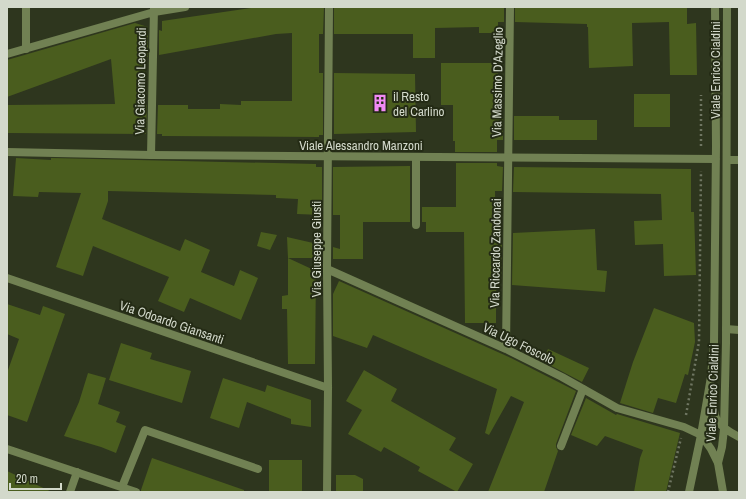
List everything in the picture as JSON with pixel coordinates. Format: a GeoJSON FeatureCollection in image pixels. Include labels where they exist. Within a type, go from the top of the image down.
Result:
{"type":"FeatureCollection","features":[{"type":"Feature","properties":{"kind":"street"},"geometry":{"type":"LineString","coordinates":[[26,7],[26,49]]}},
{"type":"Feature","properties":{"kind":"street"},"geometry":{"type":"LineString","coordinates":[[7,54],[154,10],[185,7]]}},
{"type":"Feature","properties":{"kind":"street","name":"Via Giuseppe Giusti"},"geometry":{"type":"LineString","coordinates":[[327,492],[328,7]]}},
{"type":"Feature","properties":{"kind":"street","name":"Via Massimo D'Azeglio"},"geometry":{"type":"LineString","coordinates":[[509,157],[510,7]]}},
{"type":"Feature","properties":{"kind":"street","name":"Viale Enrico Cialdini"},"geometry":{"type":"LineString","coordinates":[[715,7],[716,159],[714,343],[701,435],[711,449],[718,463]]}},
{"type":"Feature","properties":{"kind":"street","name":"Viale Enrico Cialdini"},"geometry":{"type":"LineString","coordinates":[[718,463],[724,429],[726,329],[727,7]]}},
{"type":"Feature","properties":{"kind":"street","name":"Via Giacomo Leopardi"},"geometry":{"type":"LineString","coordinates":[[151,155],[154,10]]}},
{"type":"Feature","properties":{"kind":"street","name":"Viale Alessandro Manzoni"},"geometry":{"type":"LineString","coordinates":[[7,152],[151,155],[716,159]]}},
{"type":"Feature","properties":{"kind":"street"},"geometry":{"type":"LineString","coordinates":[[416,157],[416,225]]}},
{"type":"Feature","properties":{"kind":"street","name":"Via Riccardo Zandonai"},"geometry":{"type":"LineString","coordinates":[[506,349],[509,157]]}},
{"type":"Feature","properties":{"kind":"street"},"geometry":{"type":"LineString","coordinates":[[727,160],[739,160]]}},
{"type":"Feature","properties":{"kind":"street","name":"Via Ugo Foscolo"},"geometry":{"type":"LineString","coordinates":[[327,269],[506,349],[617,408],[684,428],[701,435]]}},
{"type":"Feature","properties":{"kind":"street","name":"Via Odoardo Giansanti"},"geometry":{"type":"LineString","coordinates":[[7,278],[328,388]]}},
{"type":"Feature","properties":{"kind":"street"},"geometry":{"type":"LineString","coordinates":[[726,329],[739,330]]}},
{"type":"Feature","properties":{"kind":"street"},"geometry":{"type":"LineString","coordinates":[[710,377],[713,411],[717,421],[724,429],[739,438]]}},
{"type":"Feature","properties":{"kind":"street"},"geometry":{"type":"LineString","coordinates":[[560,446],[583,389]]}},
{"type":"Feature","properties":{"kind":"street"},"geometry":{"type":"LineString","coordinates":[[122,487],[144,430],[258,469]]}},
{"type":"Feature","properties":{"kind":"street"},"geometry":{"type":"LineString","coordinates":[[689,492],[701,435]]}},
{"type":"Feature","properties":{"kind":"street"},"geometry":{"type":"LineString","coordinates":[[7,449],[136,492]]}},
{"type":"Feature","properties":{"kind":"street"},"geometry":{"type":"LineString","coordinates":[[718,463],[723,492]]}},
{"type":"Feature","properties":{"kind":"street"},"geometry":{"type":"LineString","coordinates":[[70,492],[77,472]]}},
{"type":"Feature","properties":{"kind":"path"},"geometry":{"type":"LineString","coordinates":[[686,420],[699,342],[701,168]]}},
{"type":"Feature","properties":{"kind":"path"},"geometry":{"type":"LineString","coordinates":[[668,492],[682,434]]}},
{"type":"Feature","properties":{"kind":"building"},"geometry":{"type":"Polygon","coordinates":[[[257,7],[324,7],[323,34],[319,34],[319,73],[323,73],[323,135],[319,135],[319,137],[162,136],[162,134],[157,134],[158,105],[188,105],[188,109],[220,109],[220,104],[241,105],[241,101],[292,101],[292,33],[276,34],[159,55],[159,30],[162,31],[162,21],[257,7]]]}},
{"type":"Feature","properties":{"kind":"building"},"geometry":{"type":"Polygon","coordinates":[[[334,7],[504,7],[504,22],[498,22],[498,33],[479,33],[479,27],[435,28],[435,58],[413,58],[413,34],[334,34],[334,7]]]}},
{"type":"Feature","properties":{"kind":"building"},"geometry":{"type":"Polygon","coordinates":[[[515,7],[687,7],[687,24],[696,23],[697,75],[670,75],[669,22],[632,23],[633,66],[589,68],[587,24],[515,22],[515,7]]]}},
{"type":"Feature","properties":{"kind":"building"},"geometry":{"type":"Polygon","coordinates":[[[135,23],[148,27],[148,57],[145,57],[144,104],[147,105],[146,134],[7,133],[7,105],[115,104],[111,59],[7,97],[7,60],[135,23]]]}},
{"type":"Feature","properties":{"kind":"building"},"geometry":{"type":"Polygon","coordinates":[[[441,63],[498,63],[498,116],[503,116],[503,140],[497,140],[497,152],[455,152],[455,141],[453,141],[453,105],[441,105],[441,63]]]}},
{"type":"Feature","properties":{"kind":"building","name":"il Resto del Carlino"},"geometry":{"type":"Polygon","coordinates":[[[334,73],[415,74],[416,132],[334,134],[334,73]]]}},
{"type":"Feature","properties":{"kind":"building"},"geometry":{"type":"Polygon","coordinates":[[[634,94],[670,94],[670,127],[634,127],[634,94]]]}},
{"type":"Feature","properties":{"kind":"building"},"geometry":{"type":"Polygon","coordinates":[[[514,116],[559,116],[559,120],[597,120],[597,140],[514,140],[514,116]]]}},
{"type":"Feature","properties":{"kind":"building"},"geometry":{"type":"Polygon","coordinates":[[[16,158],[51,160],[51,158],[316,164],[316,167],[322,167],[322,215],[297,214],[298,199],[276,198],[276,195],[108,191],[108,201],[102,219],[180,251],[185,239],[210,250],[201,272],[234,286],[240,270],[258,278],[241,320],[190,298],[184,312],[158,301],[169,277],[93,246],[83,276],[56,267],[81,193],[39,192],[38,197],[13,196],[16,158]]]}},
{"type":"Feature","properties":{"kind":"building"},"geometry":{"type":"Polygon","coordinates":[[[456,163],[497,163],[497,166],[503,167],[502,191],[495,191],[496,234],[502,233],[501,284],[496,284],[496,323],[465,323],[464,232],[426,232],[426,222],[422,222],[422,207],[456,207],[456,163]]]}},
{"type":"Feature","properties":{"kind":"building"},"geometry":{"type":"Polygon","coordinates":[[[410,166],[410,222],[363,222],[363,259],[333,259],[333,247],[340,249],[340,215],[333,215],[333,167],[410,166]]]}},
{"type":"Feature","properties":{"kind":"building"},"geometry":{"type":"Polygon","coordinates":[[[514,167],[691,169],[691,212],[694,212],[696,275],[664,276],[663,244],[635,245],[634,221],[662,220],[661,194],[513,192],[514,167]]]}},
{"type":"Feature","properties":{"kind":"building"},"geometry":{"type":"Polygon","coordinates":[[[595,229],[597,270],[607,271],[605,292],[512,285],[513,233],[595,229]]]}},
{"type":"Feature","properties":{"kind":"building"},"geometry":{"type":"Polygon","coordinates":[[[261,232],[277,235],[270,250],[257,246],[261,232]]]}},
{"type":"Feature","properties":{"kind":"building"},"geometry":{"type":"Polygon","coordinates":[[[287,237],[322,245],[322,258],[288,258],[287,237]]]}},
{"type":"Feature","properties":{"kind":"building"},"geometry":{"type":"Polygon","coordinates":[[[288,258],[316,271],[315,364],[288,364],[287,309],[282,309],[282,296],[288,295],[288,258]]]}},
{"type":"Feature","properties":{"kind":"building"},"geometry":{"type":"Polygon","coordinates":[[[339,281],[511,358],[576,391],[556,444],[558,451],[544,492],[488,492],[524,402],[511,396],[489,435],[485,433],[497,389],[373,335],[367,348],[333,336],[333,294],[339,281]]]}},
{"type":"Feature","properties":{"kind":"building"},"geometry":{"type":"Polygon","coordinates":[[[7,304],[40,315],[43,306],[65,314],[27,422],[7,415],[7,373],[19,339],[7,334],[7,304]]]}},
{"type":"Feature","properties":{"kind":"building"},"geometry":{"type":"Polygon","coordinates":[[[654,308],[694,323],[695,342],[688,375],[685,374],[676,403],[658,398],[653,413],[620,403],[633,362],[654,308]]]}},
{"type":"Feature","properties":{"kind":"building"},"geometry":{"type":"Polygon","coordinates":[[[121,343],[152,353],[150,359],[191,371],[182,403],[109,380],[121,343]]]}},
{"type":"Feature","properties":{"kind":"building"},"geometry":{"type":"Polygon","coordinates":[[[548,349],[589,368],[582,382],[542,361],[548,349]]]}},
{"type":"Feature","properties":{"kind":"building"},"geometry":{"type":"Polygon","coordinates":[[[364,370],[397,389],[391,401],[456,438],[449,450],[473,464],[457,492],[418,471],[420,467],[384,447],[381,452],[348,434],[362,410],[346,401],[364,370]]]}},
{"type":"Feature","properties":{"kind":"building"},"geometry":{"type":"Polygon","coordinates":[[[88,373],[106,378],[98,404],[120,412],[116,422],[126,426],[116,453],[64,436],[79,402],[88,373]]]}},
{"type":"Feature","properties":{"kind":"building"},"geometry":{"type":"Polygon","coordinates":[[[223,378],[265,392],[267,385],[311,400],[311,427],[291,424],[291,419],[247,402],[239,428],[210,418],[223,378]]]}},
{"type":"Feature","properties":{"kind":"building"},"geometry":{"type":"Polygon","coordinates":[[[586,398],[616,415],[617,414],[680,433],[666,492],[634,492],[640,458],[643,450],[605,436],[597,446],[571,435],[586,398]]]}},
{"type":"Feature","properties":{"kind":"building"},"geometry":{"type":"Polygon","coordinates":[[[152,458],[244,490],[244,492],[141,492],[152,458]]]}},
{"type":"Feature","properties":{"kind":"building"},"geometry":{"type":"Polygon","coordinates":[[[269,460],[302,460],[302,492],[269,492],[269,460]]]}},
{"type":"Feature","properties":{"kind":"building"},"geometry":{"type":"Polygon","coordinates":[[[7,471],[52,492],[7,492],[7,471]]]}},
{"type":"Feature","properties":{"kind":"building"},"geometry":{"type":"Polygon","coordinates":[[[336,475],[355,475],[363,479],[363,492],[336,492],[336,475]]]}},
{"type":"Feature","properties":{"kind":"place","name":"il Resto del Carlino"},"geometry":{"type":"Point","coordinates":[380,103]}}]}
